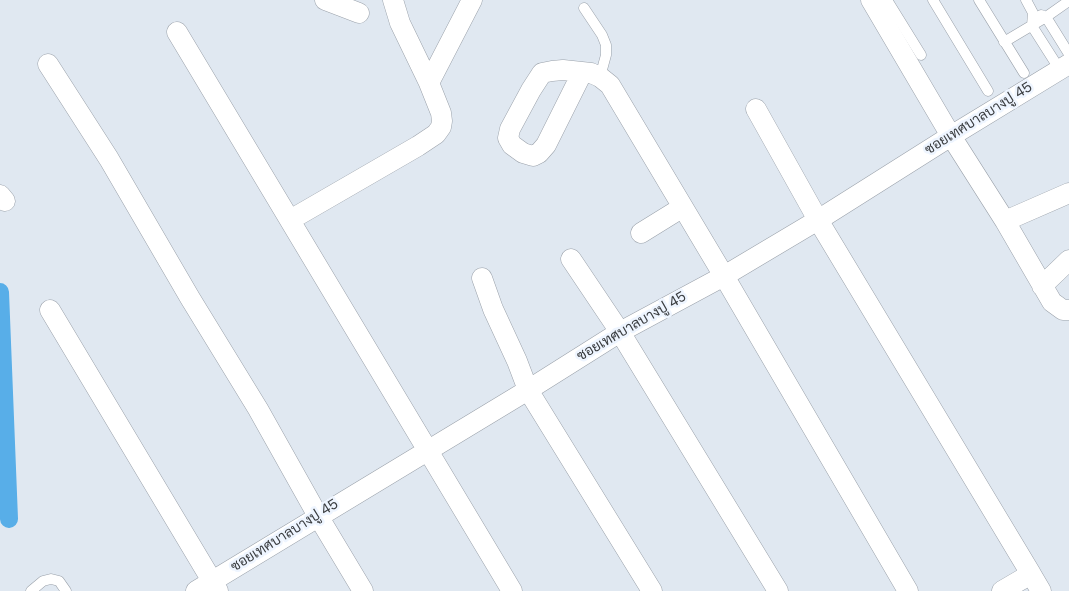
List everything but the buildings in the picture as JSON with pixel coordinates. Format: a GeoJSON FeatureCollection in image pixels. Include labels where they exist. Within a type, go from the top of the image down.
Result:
{"type":"FeatureCollection","features":[{"type":"Feature","properties":{"kind":"street"},"geometry":{"type":"LineString","coordinates":[[325,0],[359,13]]}},
{"type":"Feature","properties":{"kind":"street"},"geometry":{"type":"LineString","coordinates":[[290,220],[418,146],[436,134],[442,127],[441,113],[429,83],[400,23],[393,0]]}},
{"type":"Feature","properties":{"kind":"street"},"geometry":{"type":"LineString","coordinates":[[429,83],[472,0]]}},
{"type":"Feature","properties":{"kind":"street"},"geometry":{"type":"LineString","coordinates":[[871,0],[1052,302],[1063,310],[1069,310]]}},
{"type":"Feature","properties":{"kind":"street"},"geometry":{"type":"LineString","coordinates":[[178,32],[512,591]]}},
{"type":"Feature","properties":{"kind":"street","name":"ซอยเทศบาลบางปู 45"},"geometry":{"type":"LineString","coordinates":[[209,588],[318,516],[528,390],[620,332],[724,276],[818,220],[1066,63]]}},
{"type":"Feature","properties":{"kind":"street"},"geometry":{"type":"LineString","coordinates":[[48,64],[109,159],[363,591]]}},
{"type":"Feature","properties":{"kind":"street"},"geometry":{"type":"LineString","coordinates":[[591,75],[610,85],[908,591]]}},
{"type":"Feature","properties":{"kind":"street"},"geometry":{"type":"LineString","coordinates":[[756,109],[818,220],[1041,591]]}},
{"type":"Feature","properties":{"kind":"street"},"geometry":{"type":"LineString","coordinates":[[1005,221],[1069,193]]}},
{"type":"Feature","properties":{"kind":"street"},"geometry":{"type":"LineString","coordinates":[[641,233],[683,207]]}},
{"type":"Feature","properties":{"kind":"street"},"geometry":{"type":"LineString","coordinates":[[571,259],[620,332],[778,591]]}},
{"type":"Feature","properties":{"kind":"street"},"geometry":{"type":"LineString","coordinates":[[1042,286],[1069,260]]}},
{"type":"Feature","properties":{"kind":"street"},"geometry":{"type":"LineString","coordinates":[[482,278],[493,309],[528,390],[652,591]]}},
{"type":"Feature","properties":{"kind":"street"},"geometry":{"type":"LineString","coordinates":[[50,310],[209,588]]}},
{"type":"Feature","properties":{"kind":"street"},"geometry":{"type":"LineString","coordinates":[[1002,591],[1031,574]]}},
{"type":"Feature","properties":{"kind":"lane"},"geometry":{"type":"LineString","coordinates":[[887,0],[921,55]]}},
{"type":"Feature","properties":{"kind":"lane"},"geometry":{"type":"LineString","coordinates":[[934,0],[988,91]]}},
{"type":"Feature","properties":{"kind":"lane"},"geometry":{"type":"LineString","coordinates":[[979,0],[1024,73]]}},
{"type":"Feature","properties":{"kind":"lane"},"geometry":{"type":"LineString","coordinates":[[1026,0],[1033,13],[1032,26],[1066,63]]}},
{"type":"Feature","properties":{"kind":"lane"},"geometry":{"type":"LineString","coordinates":[[1004,42],[1046,17],[1068,0]]}},
{"type":"Feature","properties":{"kind":"lane"},"geometry":{"type":"LineString","coordinates":[[584,8],[602,35],[606,45],[606,55],[591,75]]}},
{"type":"Feature","properties":{"kind":"lane"},"geometry":{"type":"LineString","coordinates":[[1033,13],[1046,17],[1066,63]]}},
{"type":"Feature","properties":{"kind":"lane"},"geometry":{"type":"LineString","coordinates":[[31,591],[44,581],[51,579],[59,581],[66,591]]}},
{"type":"Feature","properties":{"kind":"waterway"},"geometry":{"type":"LineString","coordinates":[[0,292],[9,519]]}}]}
